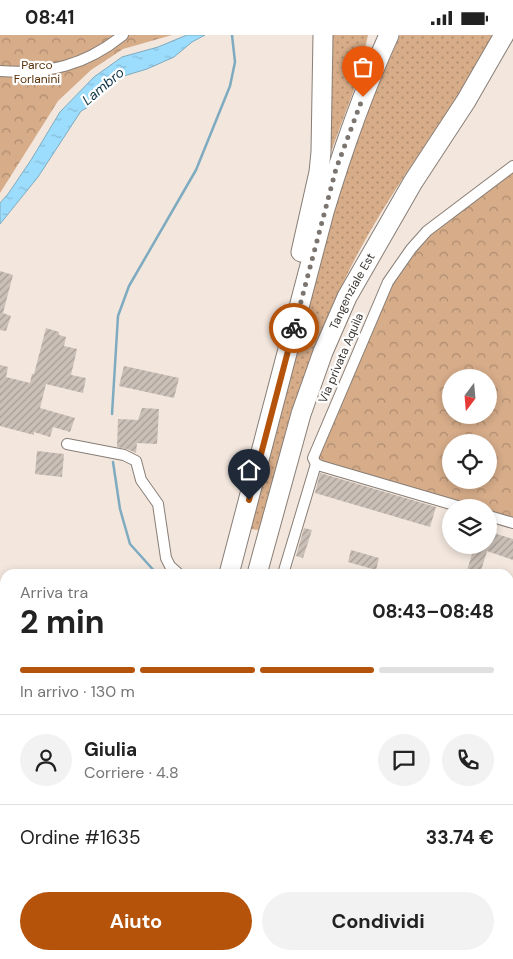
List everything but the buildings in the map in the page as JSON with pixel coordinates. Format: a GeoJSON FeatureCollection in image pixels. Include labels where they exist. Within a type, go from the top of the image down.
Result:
{"type":"FeatureCollection","features":[{"type":"Feature","properties":{"kind":"highway"},"geometry":{"type":"LineString","coordinates":[[231,569],[254,481],[301,276],[319,172],[323,35]]}},
{"type":"Feature","properties":{"kind":"highway"},"geometry":{"type":"LineString","coordinates":[[301,276],[356,113],[390,35]]}},
{"type":"Feature","properties":{"kind":"highway","name":"Tangenziale Est"},"geometry":{"type":"LineString","coordinates":[[258,569],[301,414],[323,352],[347,297],[413,182],[457,123],[504,35]]}},
{"type":"Feature","properties":{"kind":"highway"},"geometry":{"type":"LineString","coordinates":[[457,123],[513,46]]}},
{"type":"Feature","properties":{"kind":"street"},"geometry":{"type":"LineString","coordinates":[[0,71],[33,73],[52,70],[69,65],[102,50],[123,35]]}},
{"type":"Feature","properties":{"kind":"street","name":"Via privata Aquila"},"geometry":{"type":"LineString","coordinates":[[284,569],[316,463],[313,458],[314,453],[388,282],[411,249],[427,231],[513,166]]}},
{"type":"Feature","properties":{"kind":"street"},"geometry":{"type":"LineString","coordinates":[[67,444],[124,455],[136,461],[141,480],[158,504],[166,558],[173,569]]}},
{"type":"Feature","properties":{"kind":"street"},"geometry":{"type":"LineString","coordinates":[[316,463],[442,501]]}},
{"type":"Feature","properties":{"kind":"street"},"geometry":{"type":"LineString","coordinates":[[497,518],[513,523]]}},
{"type":"Feature","properties":{"kind":"green space","name":"Parco Forlanini"},"geometry":{"type":"Polygon","coordinates":[[[0,35],[172,35],[123,49],[91,70],[58,101],[0,193],[0,35]]]}},
{"type":"Feature","properties":{"kind":"green space"},"geometry":{"type":"Polygon","coordinates":[[[327,35],[368,35],[359,76],[329,157],[327,35]]]}},
{"type":"Feature","properties":{"kind":"green space"},"geometry":{"type":"Polygon","coordinates":[[[400,35],[494,35],[467,81],[383,210],[358,253],[313,354],[289,424],[259,530],[251,529],[337,196],[365,115],[400,35]]]}},
{"type":"Feature","properties":{"kind":"green space"},"geometry":{"type":"Polygon","coordinates":[[[513,172],[513,519],[497,514],[497,499],[446,499],[327,464],[318,457],[391,285],[417,250],[440,226],[513,172]]]}},
{"type":"Feature","properties":{"kind":"water","name":"Lambro"},"geometry":{"type":"Polygon","coordinates":[[[187,35],[205,35],[192,42],[174,57],[147,69],[117,78],[90,106],[81,111],[38,177],[0,224],[0,203],[31,160],[60,112],[94,77],[122,57],[158,47],[187,35]]]}},
{"type":"Feature","properties":{"kind":"waterway"},"geometry":{"type":"LineString","coordinates":[[112,414],[118,316],[129,286],[196,170],[230,86],[235,62],[232,35]]}},
{"type":"Feature","properties":{"kind":"waterway"},"geometry":{"type":"LineString","coordinates":[[113,462],[120,509],[130,544],[152,569]]}},
{"type":"Feature","properties":{"kind":"way so far"},"geometry":{"type":"LineString","coordinates":[[294,328],[336,169],[363,97]]}},
{"type":"Feature","properties":{"kind":"route"},"geometry":{"type":"LineString","coordinates":[[249,500],[294,328]]}}]}
